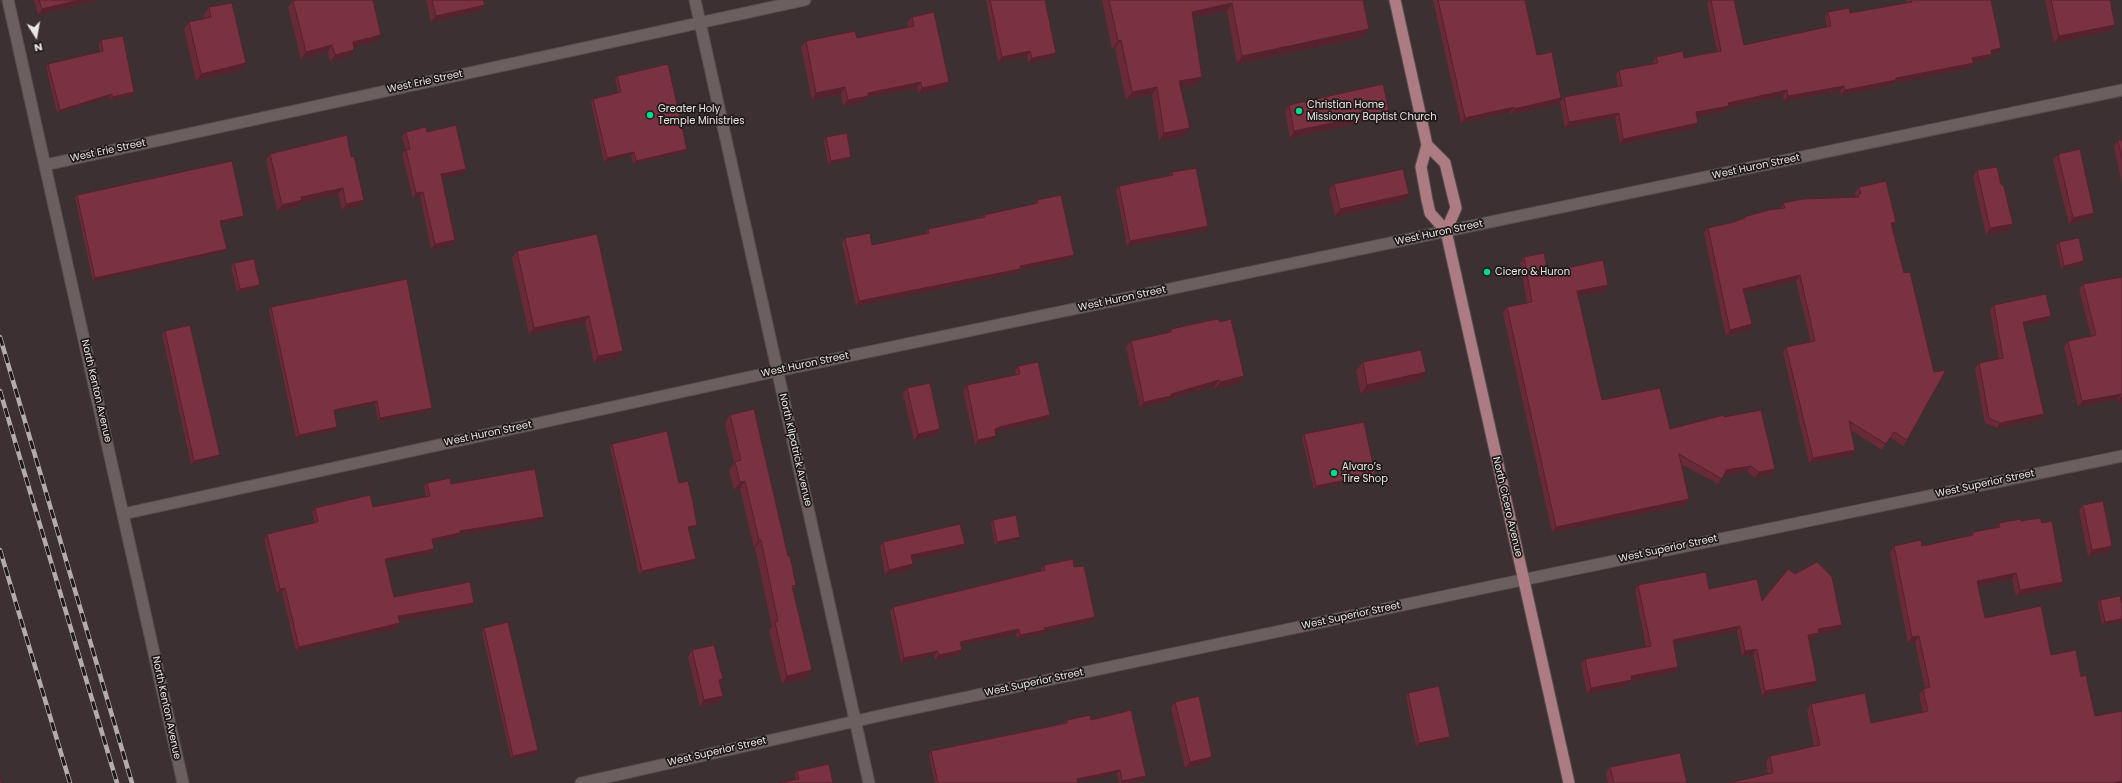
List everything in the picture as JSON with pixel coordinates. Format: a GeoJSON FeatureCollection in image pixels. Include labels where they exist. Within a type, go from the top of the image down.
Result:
{"type":"FeatureCollection","features":[{"type":"Feature","properties":{"kind":"main road"},"geometry":{"type":"LineString","coordinates":[[1395,0],[1427,145],[1445,163],[1456,208],[1446,231]]}},
{"type":"Feature","properties":{"kind":"main road","name":"North Cicero Avenue"},"geometry":{"type":"LineString","coordinates":[[1427,145],[1420,167],[1427,200],[1430,213],[1446,231],[1569,783]]}},
{"type":"Feature","properties":{"kind":"street","name":"North Kenton Avenue"},"geometry":{"type":"LineString","coordinates":[[8,0],[183,783]]}},
{"type":"Feature","properties":{"kind":"street","name":"North Kilpatrick Avenue"},"geometry":{"type":"LineString","coordinates":[[695,0],[869,783]]}},
{"type":"Feature","properties":{"kind":"street","name":"West Erie Street"},"geometry":{"type":"LineString","coordinates":[[45,164],[805,0]]}},
{"type":"Feature","properties":{"kind":"street","name":"West Huron Street"},"geometry":{"type":"LineString","coordinates":[[123,514],[777,371],[2122,90]]}},
{"type":"Feature","properties":{"kind":"street","name":"West Superior Street"},"geometry":{"type":"LineString","coordinates":[[581,783],[855,721],[1523,579],[2122,456]]}},
{"type":"Feature","properties":{"kind":"building"},"geometry":{"type":"Polygon","coordinates":[[[39,0],[79,0],[42,9],[39,0]]]}},
{"type":"Feature","properties":{"kind":"building"},"geometry":{"type":"Polygon","coordinates":[[[373,0],[381,35],[353,42],[354,50],[335,55],[332,45],[306,52],[293,1],[373,0]]]}},
{"type":"Feature","properties":{"kind":"building"},"geometry":{"type":"Polygon","coordinates":[[[432,0],[483,0],[485,5],[436,16],[432,0]]]}},
{"type":"Feature","properties":{"kind":"building"},"geometry":{"type":"Polygon","coordinates":[[[990,0],[1045,0],[1056,53],[1032,58],[1030,51],[1002,57],[990,0]]]}},
{"type":"Feature","properties":{"kind":"building"},"geometry":{"type":"Polygon","coordinates":[[[1109,0],[1363,0],[1369,29],[1242,56],[1232,3],[1192,12],[1202,77],[1179,81],[1190,128],[1164,133],[1157,87],[1132,92],[1121,40],[1118,41],[1109,0]]]}},
{"type":"Feature","properties":{"kind":"building"},"geometry":{"type":"Polygon","coordinates":[[[1438,0],[1525,0],[1537,55],[1552,52],[1561,98],[1465,118],[1438,0]]]}},
{"type":"Feature","properties":{"kind":"building"},"geometry":{"type":"Polygon","coordinates":[[[1711,0],[1734,0],[1744,45],[1831,26],[1828,12],[1849,8],[1850,13],[1912,2],[1911,0],[1991,0],[2001,48],[1991,50],[1992,54],[1972,58],[1974,63],[1896,78],[1896,80],[1845,90],[1844,86],[1788,96],[1787,90],[1728,103],[1729,106],[1696,112],[1698,123],[1623,139],[1619,113],[1569,122],[1564,97],[1622,86],[1619,70],[1658,63],[1656,57],[1683,51],[1684,58],[1721,51],[1711,0]]]}},
{"type":"Feature","properties":{"kind":"building"},"geometry":{"type":"Polygon","coordinates":[[[2051,0],[2110,0],[2115,25],[2059,36],[2051,0]]]}},
{"type":"Feature","properties":{"kind":"building"},"geometry":{"type":"Polygon","coordinates":[[[232,3],[246,63],[201,74],[189,22],[211,17],[209,7],[232,3]]]}},
{"type":"Feature","properties":{"kind":"building"},"geometry":{"type":"Polygon","coordinates":[[[934,12],[949,82],[922,88],[921,82],[868,93],[868,96],[848,100],[845,87],[816,93],[806,41],[855,31],[857,38],[914,26],[912,17],[934,12]]]}},
{"type":"Feature","properties":{"kind":"building"},"geometry":{"type":"Polygon","coordinates":[[[123,36],[134,92],[112,97],[112,94],[60,110],[48,64],[103,51],[101,40],[123,36]]]}},
{"type":"Feature","properties":{"kind":"building","name":"Greater Holy Temple Ministries"},"geometry":{"type":"Polygon","coordinates":[[[668,64],[687,149],[636,161],[634,152],[607,158],[593,99],[621,92],[617,76],[668,64]]]}},
{"type":"Feature","properties":{"kind":"building"},"geometry":{"type":"Polygon","coordinates":[[[1383,84],[1389,111],[1294,131],[1289,105],[1383,84]]]}},
{"type":"Feature","properties":{"kind":"building"},"geometry":{"type":"Polygon","coordinates":[[[456,125],[466,169],[441,174],[455,240],[435,244],[423,192],[416,193],[406,150],[410,149],[406,132],[426,127],[427,132],[456,125]]]}},
{"type":"Feature","properties":{"kind":"building"},"geometry":{"type":"Polygon","coordinates":[[[847,133],[851,157],[831,161],[826,137],[847,133]]]}},
{"type":"Feature","properties":{"kind":"building"},"geometry":{"type":"Polygon","coordinates":[[[347,135],[351,157],[354,156],[364,200],[346,204],[343,188],[301,197],[302,200],[282,205],[270,154],[347,135]]]}},
{"type":"Feature","properties":{"kind":"building"},"geometry":{"type":"Polygon","coordinates":[[[2118,140],[2122,140],[2122,160],[2118,140]]]}},
{"type":"Feature","properties":{"kind":"building"},"geometry":{"type":"Polygon","coordinates":[[[2080,149],[2094,213],[2073,218],[2058,154],[2080,149]]]}},
{"type":"Feature","properties":{"kind":"building"},"geometry":{"type":"Polygon","coordinates":[[[232,161],[244,216],[220,221],[227,249],[95,278],[77,195],[232,161]]]}},
{"type":"Feature","properties":{"kind":"building"},"geometry":{"type":"Polygon","coordinates":[[[1997,167],[2001,184],[2004,187],[2013,224],[1990,228],[1977,170],[1997,167]]]}},
{"type":"Feature","properties":{"kind":"building"},"geometry":{"type":"Polygon","coordinates":[[[1196,168],[1208,226],[1130,241],[1119,186],[1173,175],[1172,172],[1196,168]]]}},
{"type":"Feature","properties":{"kind":"building"},"geometry":{"type":"Polygon","coordinates":[[[1403,169],[1409,194],[1340,209],[1334,184],[1403,169]]]}},
{"type":"Feature","properties":{"kind":"building"},"geometry":{"type":"Polygon","coordinates":[[[1886,181],[1896,222],[1891,223],[1904,273],[1910,272],[1934,372],[1946,370],[1907,440],[1894,432],[1886,444],[1849,421],[1855,450],[1813,458],[1786,347],[1815,341],[1800,275],[1743,289],[1752,324],[1730,330],[1708,228],[1734,222],[1745,218],[1744,217],[1769,210],[1785,208],[1783,203],[1803,199],[1859,197],[1858,194],[1861,194],[1859,187],[1886,181]]]}},
{"type":"Feature","properties":{"kind":"building"},"geometry":{"type":"Polygon","coordinates":[[[1061,195],[1074,255],[1020,266],[1020,269],[859,301],[845,238],[870,233],[872,245],[929,233],[928,229],[985,217],[984,215],[1038,203],[1037,200],[1061,195]]]}},
{"type":"Feature","properties":{"kind":"building"},"geometry":{"type":"Polygon","coordinates":[[[597,234],[623,351],[598,356],[589,316],[534,328],[517,251],[597,234]]]}},
{"type":"Feature","properties":{"kind":"building"},"geometry":{"type":"Polygon","coordinates":[[[2079,238],[2084,261],[2064,266],[2059,242],[2079,238]]]}},
{"type":"Feature","properties":{"kind":"building"},"geometry":{"type":"Polygon","coordinates":[[[1544,253],[1548,272],[1603,260],[1608,285],[1577,291],[1602,400],[1660,388],[1670,429],[1724,415],[1724,417],[1761,410],[1775,469],[1759,472],[1751,466],[1726,470],[1722,479],[1679,454],[1689,499],[1556,527],[1507,307],[1532,302],[1524,257],[1544,253]]]}},
{"type":"Feature","properties":{"kind":"building"},"geometry":{"type":"Polygon","coordinates":[[[254,259],[260,285],[240,289],[234,263],[254,259]]]}},
{"type":"Feature","properties":{"kind":"building"},"geometry":{"type":"Polygon","coordinates":[[[2122,277],[2122,394],[2082,401],[2068,341],[2096,335],[2083,284],[2122,277]]]}},
{"type":"Feature","properties":{"kind":"building"},"geometry":{"type":"Polygon","coordinates":[[[407,279],[432,408],[380,418],[377,401],[334,410],[337,427],[299,435],[271,307],[407,279]]]}},
{"type":"Feature","properties":{"kind":"building"},"geometry":{"type":"Polygon","coordinates":[[[2046,294],[2051,316],[2023,322],[2044,414],[2000,423],[1989,418],[1979,363],[2003,358],[1994,305],[2046,294]]]}},
{"type":"Feature","properties":{"kind":"building"},"geometry":{"type":"Polygon","coordinates":[[[1217,319],[1221,322],[1231,319],[1244,376],[1220,382],[1219,380],[1171,394],[1171,396],[1144,402],[1131,341],[1171,332],[1171,329],[1217,319]]]}},
{"type":"Feature","properties":{"kind":"building"},"geometry":{"type":"Polygon","coordinates":[[[190,325],[220,455],[194,461],[165,331],[190,325]]]}},
{"type":"Feature","properties":{"kind":"building"},"geometry":{"type":"Polygon","coordinates":[[[1421,350],[1426,372],[1367,385],[1363,362],[1421,350]]]}},
{"type":"Feature","properties":{"kind":"building"},"geometry":{"type":"Polygon","coordinates":[[[1038,362],[1050,415],[999,427],[995,429],[996,436],[978,440],[967,385],[1020,374],[1018,366],[1038,362]]]}},
{"type":"Feature","properties":{"kind":"building"},"geometry":{"type":"Polygon","coordinates":[[[930,383],[940,429],[918,434],[907,388],[930,383]]]}},
{"type":"Feature","properties":{"kind":"building"},"geometry":{"type":"Polygon","coordinates":[[[754,409],[788,556],[790,556],[796,585],[792,586],[812,670],[787,676],[775,622],[778,621],[761,540],[759,540],[745,481],[740,482],[735,462],[741,460],[730,415],[754,409]]]}},
{"type":"Feature","properties":{"kind":"building"},"geometry":{"type":"Polygon","coordinates":[[[1364,422],[1375,474],[1316,486],[1304,434],[1364,422]]]}},
{"type":"Feature","properties":{"kind":"building"},"geometry":{"type":"Polygon","coordinates":[[[667,431],[679,483],[688,481],[693,502],[697,525],[688,527],[696,559],[642,571],[612,444],[667,431]]]}},
{"type":"Feature","properties":{"kind":"building"},"geometry":{"type":"Polygon","coordinates":[[[535,469],[544,517],[460,531],[460,533],[432,539],[434,549],[385,559],[394,597],[470,582],[474,603],[398,616],[400,623],[299,647],[285,588],[280,589],[267,534],[318,522],[315,508],[370,495],[373,507],[430,496],[427,483],[450,478],[451,484],[535,469]]]}},
{"type":"Feature","properties":{"kind":"building"},"geometry":{"type":"Polygon","coordinates":[[[2103,501],[2112,546],[2092,550],[2083,505],[2103,501]]]}},
{"type":"Feature","properties":{"kind":"building"},"geometry":{"type":"Polygon","coordinates":[[[1016,515],[1020,537],[997,542],[993,520],[1016,515]]]}},
{"type":"Feature","properties":{"kind":"building"},"geometry":{"type":"Polygon","coordinates":[[[2040,518],[2042,523],[2052,521],[2063,582],[2020,590],[2016,573],[1977,581],[1985,618],[2041,606],[2051,655],[2076,650],[2081,677],[2086,675],[2095,716],[2122,711],[2122,781],[2113,783],[1728,783],[1773,773],[1770,756],[1820,745],[1811,704],[1865,693],[1871,723],[1928,711],[1923,689],[1930,687],[1919,636],[1912,637],[1894,546],[1921,540],[1922,546],[1973,535],[1973,532],[2000,527],[1999,523],[2021,519],[2021,521],[2040,518]]]}},
{"type":"Feature","properties":{"kind":"building"},"geometry":{"type":"Polygon","coordinates":[[[960,524],[965,544],[911,555],[913,564],[889,570],[883,542],[960,524]]]}},
{"type":"Feature","properties":{"kind":"building"},"geometry":{"type":"Polygon","coordinates":[[[1073,559],[1074,567],[1084,566],[1095,617],[1044,628],[1045,630],[1020,635],[1019,629],[960,642],[962,650],[939,655],[938,651],[904,658],[893,607],[1045,570],[1044,565],[1073,559]]]}},
{"type":"Feature","properties":{"kind":"building"},"geometry":{"type":"Polygon","coordinates":[[[1817,562],[1832,577],[1842,625],[1818,629],[1819,633],[1808,635],[1817,681],[1765,691],[1757,649],[1745,651],[1740,626],[1673,640],[1678,667],[1631,676],[1632,680],[1591,688],[1585,659],[1651,646],[1638,585],[1706,572],[1709,589],[1757,579],[1762,601],[1788,569],[1795,574],[1817,562]]]}},
{"type":"Feature","properties":{"kind":"building"},"geometry":{"type":"Polygon","coordinates":[[[2120,596],[2122,604],[2122,619],[2105,622],[2100,600],[2120,596]]]}},
{"type":"Feature","properties":{"kind":"building"},"geometry":{"type":"Polygon","coordinates":[[[508,622],[538,750],[513,756],[484,628],[508,622]]]}},
{"type":"Feature","properties":{"kind":"building"},"geometry":{"type":"Polygon","coordinates":[[[714,645],[723,679],[719,680],[723,696],[704,700],[692,650],[714,645]]]}},
{"type":"Feature","properties":{"kind":"building"},"geometry":{"type":"Polygon","coordinates":[[[1439,686],[1450,737],[1419,743],[1408,693],[1439,686]]]}},
{"type":"Feature","properties":{"kind":"building"},"geometry":{"type":"Polygon","coordinates":[[[1199,696],[1212,757],[1190,762],[1175,702],[1199,696]]]}},
{"type":"Feature","properties":{"kind":"building"},"geometry":{"type":"Polygon","coordinates":[[[1131,710],[1146,776],[1122,781],[1120,770],[1077,779],[1078,783],[938,783],[931,751],[1067,723],[1067,720],[1090,715],[1091,720],[1131,710]]]}},
{"type":"Feature","properties":{"kind":"building"},"geometry":{"type":"Polygon","coordinates":[[[1680,753],[1687,783],[1614,783],[1610,767],[1680,753]]]}},
{"type":"Feature","properties":{"kind":"building"},"geometry":{"type":"Polygon","coordinates":[[[829,764],[833,783],[778,783],[799,779],[797,771],[829,764]]]}},
{"type":"Feature","properties":{"kind":"railway"},"geometry":{"type":"LineString","coordinates":[[0,337],[132,783]]}},
{"type":"Feature","properties":{"kind":"railway"},"geometry":{"type":"LineString","coordinates":[[0,391],[117,783]]}},
{"type":"Feature","properties":{"kind":"railway"},"geometry":{"type":"LineString","coordinates":[[0,550],[70,783]]}},
{"type":"Feature","properties":{"kind":"place","name":"Christian Home Missionary Baptist Church"},"geometry":{"type":"Point","coordinates":[1299,111]}},
{"type":"Feature","properties":{"kind":"place","name":"Greater Holy Temple Ministries"},"geometry":{"type":"Point","coordinates":[650,115]}},
{"type":"Feature","properties":{"kind":"place","name":"Cicero & Huron"},"geometry":{"type":"Point","coordinates":[1487,272]}},
{"type":"Feature","properties":{"kind":"place","name":"Alvaro’s Tire Shop"},"geometry":{"type":"Point","coordinates":[1334,473]}}]}
